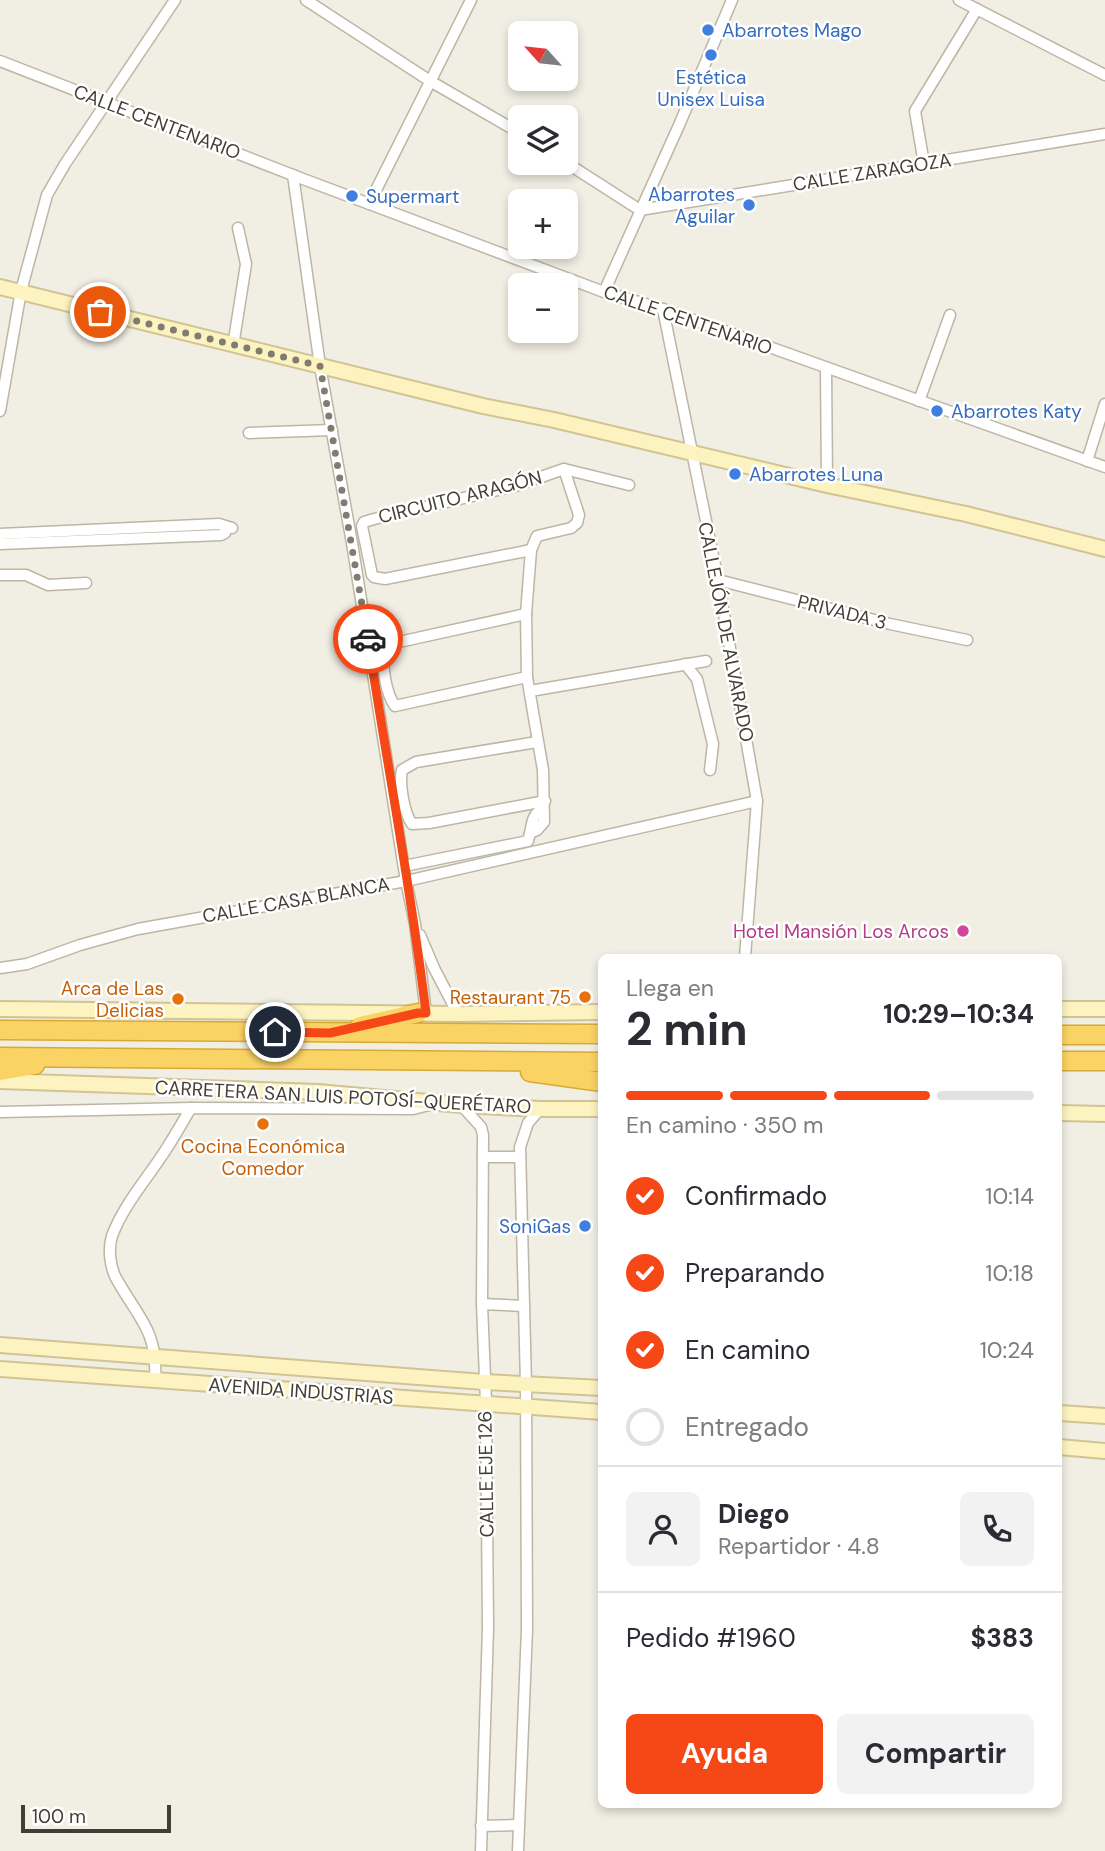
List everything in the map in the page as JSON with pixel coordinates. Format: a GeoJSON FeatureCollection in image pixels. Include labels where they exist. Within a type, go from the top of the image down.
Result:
{"type":"FeatureCollection","features":[{"type":"Feature","properties":{"kind":"highway"},"geometry":{"type":"LineString","coordinates":[[330,1033],[422,1013]]}},
{"type":"Feature","properties":{"kind":"highway"},"geometry":{"type":"LineString","coordinates":[[0,1030],[598,1034]]}},
{"type":"Feature","properties":{"kind":"highway"},"geometry":{"type":"LineString","coordinates":[[1062,1035],[1105,1035]]}},
{"type":"Feature","properties":{"kind":"highway"},"geometry":{"type":"LineString","coordinates":[[0,1057],[598,1062]]}},
{"type":"Feature","properties":{"kind":"highway"},"geometry":{"type":"LineString","coordinates":[[0,1071],[80,1058]]}},
{"type":"Feature","properties":{"kind":"highway"},"geometry":{"type":"LineString","coordinates":[[1062,1061],[1105,1061]]}},
{"type":"Feature","properties":{"kind":"highway"},"geometry":{"type":"LineString","coordinates":[[464,1063],[598,1081]]}},
{"type":"Feature","properties":{"kind":"main road"},"geometry":{"type":"LineString","coordinates":[[0,287],[483,406],[966,514],[1105,549]]}},
{"type":"Feature","properties":{"kind":"main road"},"geometry":{"type":"LineString","coordinates":[[0,1009],[458,1014],[598,1012]]}},
{"type":"Feature","properties":{"kind":"main road"},"geometry":{"type":"LineString","coordinates":[[1062,1009],[1105,1009]]}},
{"type":"Feature","properties":{"kind":"main road","name":"CARRETERA SAN LUIS POTOSÍ-QUERÉTARO"},"geometry":{"type":"LineString","coordinates":[[0,1081],[318,1092],[461,1105],[598,1109]]}},
{"type":"Feature","properties":{"kind":"main road"},"geometry":{"type":"LineString","coordinates":[[1062,1113],[1105,1114]]}},
{"type":"Feature","properties":{"kind":"main road","name":"AVENIDA INDUSTRIAS"},"geometry":{"type":"LineString","coordinates":[[0,1345],[484,1382],[598,1388]]}},
{"type":"Feature","properties":{"kind":"main road","name":"AVENIDA INDUSTRIAS"},"geometry":{"type":"LineString","coordinates":[[0,1369],[598,1412]]}},
{"type":"Feature","properties":{"kind":"main road"},"geometry":{"type":"LineString","coordinates":[[1062,1413],[1105,1416]]}},
{"type":"Feature","properties":{"kind":"main road"},"geometry":{"type":"LineString","coordinates":[[1062,1447],[1105,1451]]}},
{"type":"Feature","properties":{"kind":"street"},"geometry":{"type":"LineString","coordinates":[[0,411],[21,291],[47,195],[105,103],[176,0]]}},
{"type":"Feature","properties":{"kind":"street"},"geometry":{"type":"LineString","coordinates":[[306,0],[430,81],[508,126]]}},
{"type":"Feature","properties":{"kind":"street"},"geometry":{"type":"LineString","coordinates":[[369,204],[471,0]]}},
{"type":"Feature","properties":{"kind":"street"},"geometry":{"type":"LineString","coordinates":[[604,292],[732,0]]}},
{"type":"Feature","properties":{"kind":"street"},"geometry":{"type":"LineString","coordinates":[[959,0],[1105,75]]}},
{"type":"Feature","properties":{"kind":"street"},"geometry":{"type":"LineString","coordinates":[[924,164],[915,111],[977,9]]}},
{"type":"Feature","properties":{"kind":"street","name":"CALLE CENTENARIO"},"geometry":{"type":"LineString","coordinates":[[0,61],[604,292],[663,309],[1105,467]]}},
{"type":"Feature","properties":{"kind":"street","name":"CALLE ZARAGOZA"},"geometry":{"type":"LineString","coordinates":[[640,210],[1105,134]]}},
{"type":"Feature","properties":{"kind":"street"},"geometry":{"type":"LineString","coordinates":[[578,170],[640,210]]}},
{"type":"Feature","properties":{"kind":"street"},"geometry":{"type":"LineString","coordinates":[[293,175],[320,366],[415,924],[422,1013]]}},
{"type":"Feature","properties":{"kind":"street"},"geometry":{"type":"LineString","coordinates":[[233,346],[246,264],[238,228]]}},
{"type":"Feature","properties":{"kind":"street","name":"CALLEJÓN DE ALVARADO"},"geometry":{"type":"LineString","coordinates":[[663,309],[718,580],[757,800],[745,954]]}},
{"type":"Feature","properties":{"kind":"street"},"geometry":{"type":"LineString","coordinates":[[919,401],[950,315]]}},
{"type":"Feature","properties":{"kind":"street"},"geometry":{"type":"LineString","coordinates":[[825,368],[827,485]]}},
{"type":"Feature","properties":{"kind":"street"},"geometry":{"type":"LineString","coordinates":[[1087,461],[1105,404]]}},
{"type":"Feature","properties":{"kind":"street"},"geometry":{"type":"LineString","coordinates":[[249,433],[332,430]]}},
{"type":"Feature","properties":{"kind":"street","name":"CIRCUITO ARAGÓN"},"geometry":{"type":"LineString","coordinates":[[564,469],[579,515],[577,523],[570,528],[537,536],[531,550],[385,579],[374,578],[370,571],[362,526],[364,522],[514,486],[564,469],[629,485]]}},
{"type":"Feature","properties":{"kind":"street"},"geometry":{"type":"LineString","coordinates":[[0,534],[8,541],[188,531],[221,535],[229,528]]}},
{"type":"Feature","properties":{"kind":"street"},"geometry":{"type":"LineString","coordinates":[[404,866],[529,842],[530,823],[544,805],[544,770],[527,677],[526,614],[531,550]]}},
{"type":"Feature","properties":{"kind":"street"},"geometry":{"type":"LineString","coordinates":[[0,575],[26,575],[48,585],[86,583]]}},
{"type":"Feature","properties":{"kind":"street","name":"PRIVADA 3"},"geometry":{"type":"LineString","coordinates":[[718,580],[890,624],[967,640]]}},
{"type":"Feature","properties":{"kind":"street"},"geometry":{"type":"LineString","coordinates":[[526,614],[400,642],[384,651],[383,659],[390,699],[395,706],[527,677]]}},
{"type":"Feature","properties":{"kind":"street"},"geometry":{"type":"LineString","coordinates":[[530,691],[706,661]]}},
{"type":"Feature","properties":{"kind":"street"},"geometry":{"type":"LineString","coordinates":[[685,664],[697,679],[713,744],[710,770]]}},
{"type":"Feature","properties":{"kind":"street"},"geometry":{"type":"LineString","coordinates":[[537,741],[416,762],[402,770],[401,777],[408,818],[412,824],[544,805]]}},
{"type":"Feature","properties":{"kind":"street","name":"CALLE CASA BLANCA"},"geometry":{"type":"LineString","coordinates":[[0,968],[27,964],[80,945],[138,929],[406,881],[529,842],[757,800]]}},
{"type":"Feature","properties":{"kind":"street"},"geometry":{"type":"LineString","coordinates":[[415,924],[433,968],[458,1014]]}},
{"type":"Feature","properties":{"kind":"street"},"geometry":{"type":"LineString","coordinates":[[0,1112],[191,1108],[413,1109],[438,1103]]}},
{"type":"Feature","properties":{"kind":"street","name":"CALLE EJE 126"},"geometry":{"type":"LineString","coordinates":[[461,1105],[481,1126],[484,1135],[482,1304],[486,1403],[488,1628],[481,1851]]}},
{"type":"Feature","properties":{"kind":"street"},"geometry":{"type":"LineString","coordinates":[[155,1380],[156,1356],[148,1329],[115,1275],[111,1260],[111,1238],[131,1200],[191,1108]]}},
{"type":"Feature","properties":{"kind":"street","name":"CALLE EJE 126"},"geometry":{"type":"LineString","coordinates":[[518,1851],[527,1629],[526,1384],[520,1147],[528,1123],[540,1109]]}},
{"type":"Feature","properties":{"kind":"street"},"geometry":{"type":"LineString","coordinates":[[483,1157],[520,1157]]}},
{"type":"Feature","properties":{"kind":"street"},"geometry":{"type":"LineString","coordinates":[[482,1304],[523,1306]]}},
{"type":"Feature","properties":{"kind":"street"},"geometry":{"type":"LineString","coordinates":[[481,1826],[518,1825]]}},
{"type":"Feature","properties":{"kind":"way so far"},"geometry":{"type":"LineString","coordinates":[[100,312],[320,366],[368,639]]}},
{"type":"Feature","properties":{"kind":"place","name":"Abarrotes Mago"},"geometry":{"type":"Point","coordinates":[708,30]}},
{"type":"Feature","properties":{"kind":"place","name":"Estética Unisex Luisa"},"geometry":{"type":"Point","coordinates":[711,55]}},
{"type":"Feature","properties":{"kind":"place","name":"Supermart"},"geometry":{"type":"Point","coordinates":[352,196]}},
{"type":"Feature","properties":{"kind":"place","name":"Abarrotes Aguilar"},"geometry":{"type":"Point","coordinates":[749,205]}},
{"type":"Feature","properties":{"kind":"place","name":"Abarrotes Katy"},"geometry":{"type":"Point","coordinates":[937,411]}},
{"type":"Feature","properties":{"kind":"place","name":"Abarrotes Luna"},"geometry":{"type":"Point","coordinates":[735,474]}},
{"type":"Feature","properties":{"kind":"place","name":"Hotel Mansión Los Arcos"},"geometry":{"type":"Point","coordinates":[963,931]}},
{"type":"Feature","properties":{"kind":"place","name":"Restaurant 75"},"geometry":{"type":"Point","coordinates":[585,997]}},
{"type":"Feature","properties":{"kind":"place","name":"Arca de Las Delicias"},"geometry":{"type":"Point","coordinates":[178,999]}},
{"type":"Feature","properties":{"kind":"place","name":"Cocina Económica Comedor"},"geometry":{"type":"Point","coordinates":[263,1124]}},
{"type":"Feature","properties":{"kind":"place","name":"SoniGas"},"geometry":{"type":"Point","coordinates":[585,1226]}},
{"type":"Feature","properties":{"kind":"route"},"geometry":{"type":"LineString","coordinates":[[275,1032],[330,1033],[426,1013],[415,924],[368,639]]}}]}
